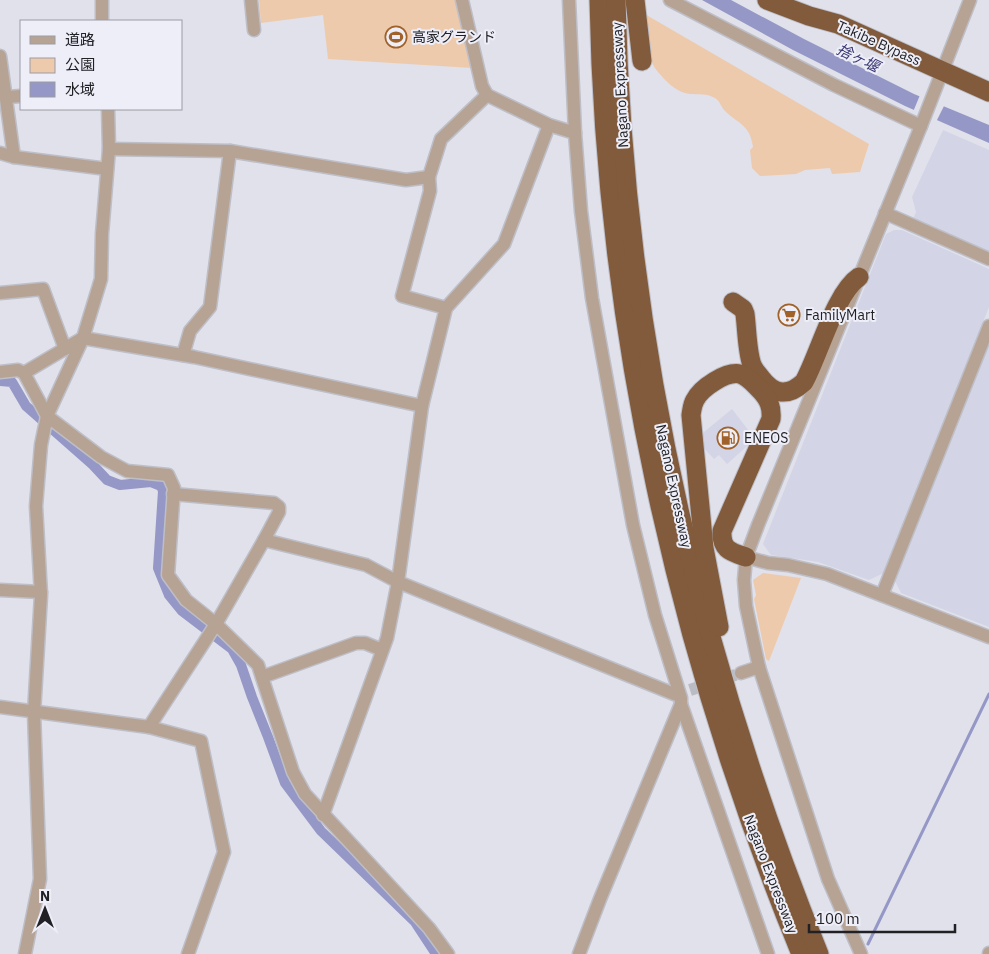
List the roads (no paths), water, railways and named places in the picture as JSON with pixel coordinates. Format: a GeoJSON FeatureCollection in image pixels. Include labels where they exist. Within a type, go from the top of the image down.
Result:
{"type":"FeatureCollection","features":[{"type":"Feature","properties":{"kind":"highway","name":"Nagano Expressway"},"geometry":{"type":"LineString","coordinates":[[599,0],[602,82],[615,242],[630,346],[670,555],[711,701],[755,834],[802,954]]}},
{"type":"Feature","properties":{"kind":"highway","name":"Nagano Expressway"},"geometry":{"type":"LineString","coordinates":[[616,0],[618,81],[632,241],[647,346],[668,466],[721,677],[743,749],[819,954]]}},
{"type":"Feature","properties":{"kind":"highway"},"geometry":{"type":"LineString","coordinates":[[635,0],[642,61]]}},
{"type":"Feature","properties":{"kind":"highway","name":"Takibe Bypass"},"geometry":{"type":"LineString","coordinates":[[767,0],[809,16],[838,24],[989,92]]}},
{"type":"Feature","properties":{"kind":"highway"},"geometry":{"type":"LineString","coordinates":[[733,302],[743,308],[746,314],[751,360],[754,370],[772,390],[786,392],[798,388],[804,382],[843,295],[852,281],[859,277]]}},
{"type":"Feature","properties":{"kind":"highway"},"geometry":{"type":"LineString","coordinates":[[746,557],[725,548],[722,543],[722,531],[771,419],[772,412],[767,398],[752,381],[747,377],[735,374],[722,377],[700,393],[693,405],[692,422],[704,548],[713,596],[726,659],[753,748],[770,826]]}},
{"type":"Feature","properties":{"kind":"street"},"geometry":{"type":"LineString","coordinates":[[102,0],[102,20]]}},
{"type":"Feature","properties":{"kind":"street"},"geometry":{"type":"LineString","coordinates":[[252,0],[254,30]]}},
{"type":"Feature","properties":{"kind":"street"},"geometry":{"type":"LineString","coordinates":[[462,0],[482,86],[487,95],[550,125],[575,133]]}},
{"type":"Feature","properties":{"kind":"street"},"geometry":{"type":"LineString","coordinates":[[569,0],[575,133],[581,211],[592,298],[613,423],[633,524],[655,615],[768,954]]}},
{"type":"Feature","properties":{"kind":"street"},"geometry":{"type":"LineString","coordinates":[[670,0],[834,85],[922,124]]}},
{"type":"Feature","properties":{"kind":"street"},"geometry":{"type":"LineString","coordinates":[[860,954],[828,879],[759,667],[744,593],[744,568],[754,533],[944,71],[970,0]]}},
{"type":"Feature","properties":{"kind":"street"},"geometry":{"type":"LineString","coordinates":[[0,56],[14,157]]}},
{"type":"Feature","properties":{"kind":"street"},"geometry":{"type":"LineString","coordinates":[[446,308],[402,296],[430,191],[429,177],[441,139],[487,95]]}},
{"type":"Feature","properties":{"kind":"street"},"geometry":{"type":"LineString","coordinates":[[7,97],[20,96]]}},
{"type":"Feature","properties":{"kind":"street"},"geometry":{"type":"LineString","coordinates":[[24,954],[40,879],[34,713],[40,592],[36,506],[40,445],[47,416],[83,338],[101,279],[102,234],[109,150],[108,110]]}},
{"type":"Feature","properties":{"kind":"street"},"geometry":{"type":"LineString","coordinates":[[323,815],[387,638],[398,582],[422,406],[446,308],[504,244],[550,125]]}},
{"type":"Feature","properties":{"kind":"street"},"geometry":{"type":"LineString","coordinates":[[109,150],[230,151],[406,180],[429,177]]}},
{"type":"Feature","properties":{"kind":"street"},"geometry":{"type":"LineString","coordinates":[[183,355],[190,331],[210,307],[230,151]]}},
{"type":"Feature","properties":{"kind":"street"},"geometry":{"type":"LineString","coordinates":[[0,153],[14,157],[107,170]]}},
{"type":"Feature","properties":{"kind":"street"},"geometry":{"type":"LineString","coordinates":[[885,213],[989,259]]}},
{"type":"Feature","properties":{"kind":"street"},"geometry":{"type":"LineString","coordinates":[[0,294],[43,289],[65,349]]}},
{"type":"Feature","properties":{"kind":"street"},"geometry":{"type":"LineString","coordinates":[[882,595],[989,326]]}},
{"type":"Feature","properties":{"kind":"street"},"geometry":{"type":"LineString","coordinates":[[24,373],[83,338],[183,355],[422,406]]}},
{"type":"Feature","properties":{"kind":"street"},"geometry":{"type":"LineString","coordinates":[[0,372],[18,370],[24,373],[47,416],[101,457],[127,472],[168,475],[174,488],[168,575],[186,600],[216,624],[258,665],[293,772],[304,794],[429,928],[448,954]]}},
{"type":"Feature","properties":{"kind":"street"},"geometry":{"type":"LineString","coordinates":[[148,727],[216,624],[279,512],[279,507],[274,503],[173,494]]}},
{"type":"Feature","properties":{"kind":"street"},"geometry":{"type":"LineString","coordinates":[[264,540],[366,565],[398,582],[683,697]]}},
{"type":"Feature","properties":{"kind":"street"},"geometry":{"type":"LineString","coordinates":[[746,557],[827,574],[989,637]]}},
{"type":"Feature","properties":{"kind":"street"},"geometry":{"type":"LineString","coordinates":[[0,590],[40,592]]}},
{"type":"Feature","properties":{"kind":"street"},"geometry":{"type":"LineString","coordinates":[[262,677],[356,643],[382,650]]}},
{"type":"Feature","properties":{"kind":"street"},"geometry":{"type":"LineString","coordinates":[[741,672],[759,667]]}},
{"type":"Feature","properties":{"kind":"street"},"geometry":{"type":"LineString","coordinates":[[579,954],[683,697]]}},
{"type":"Feature","properties":{"kind":"street"},"geometry":{"type":"LineString","coordinates":[[0,707],[148,727],[201,741],[224,852],[188,954]]}},
{"type":"Feature","properties":{"kind":"water"},"geometry":{"type":"Polygon","coordinates":[[[702,0],[731,0],[914,94],[989,125],[989,143],[905,106],[793,50],[702,0]]]}},
{"type":"Feature","properties":{"kind":"waterway"},"geometry":{"type":"LineString","coordinates":[[0,381],[12,382],[26,406],[93,465],[107,480],[120,485],[151,482],[161,486],[163,491],[158,568],[169,595],[182,611],[232,649],[241,665],[285,783],[321,831],[415,922],[436,954]]}},
{"type":"Feature","properties":{"kind":"waterway"},"geometry":{"type":"LineString","coordinates":[[868,944],[989,694]]}},
{"type":"Feature","properties":{"kind":"tunnel"},"geometry":{"type":"LineString","coordinates":[[690,690],[741,673]]}},
{"type":"Feature","properties":{"kind":"place","name":"高家グランド"},"geometry":{"type":"Point","coordinates":[396,37]}},
{"type":"Feature","properties":{"kind":"place","name":"FamilyMart"},"geometry":{"type":"Point","coordinates":[789,315]}},
{"type":"Feature","properties":{"kind":"place","name":"ENEOS"},"geometry":{"type":"Point","coordinates":[728,438]}},
{"type":"Feature","properties":{"kind":"water label","name":"捨ヶ堰"},"geometry":{"type":"Point","coordinates":[858,58]}}]}
